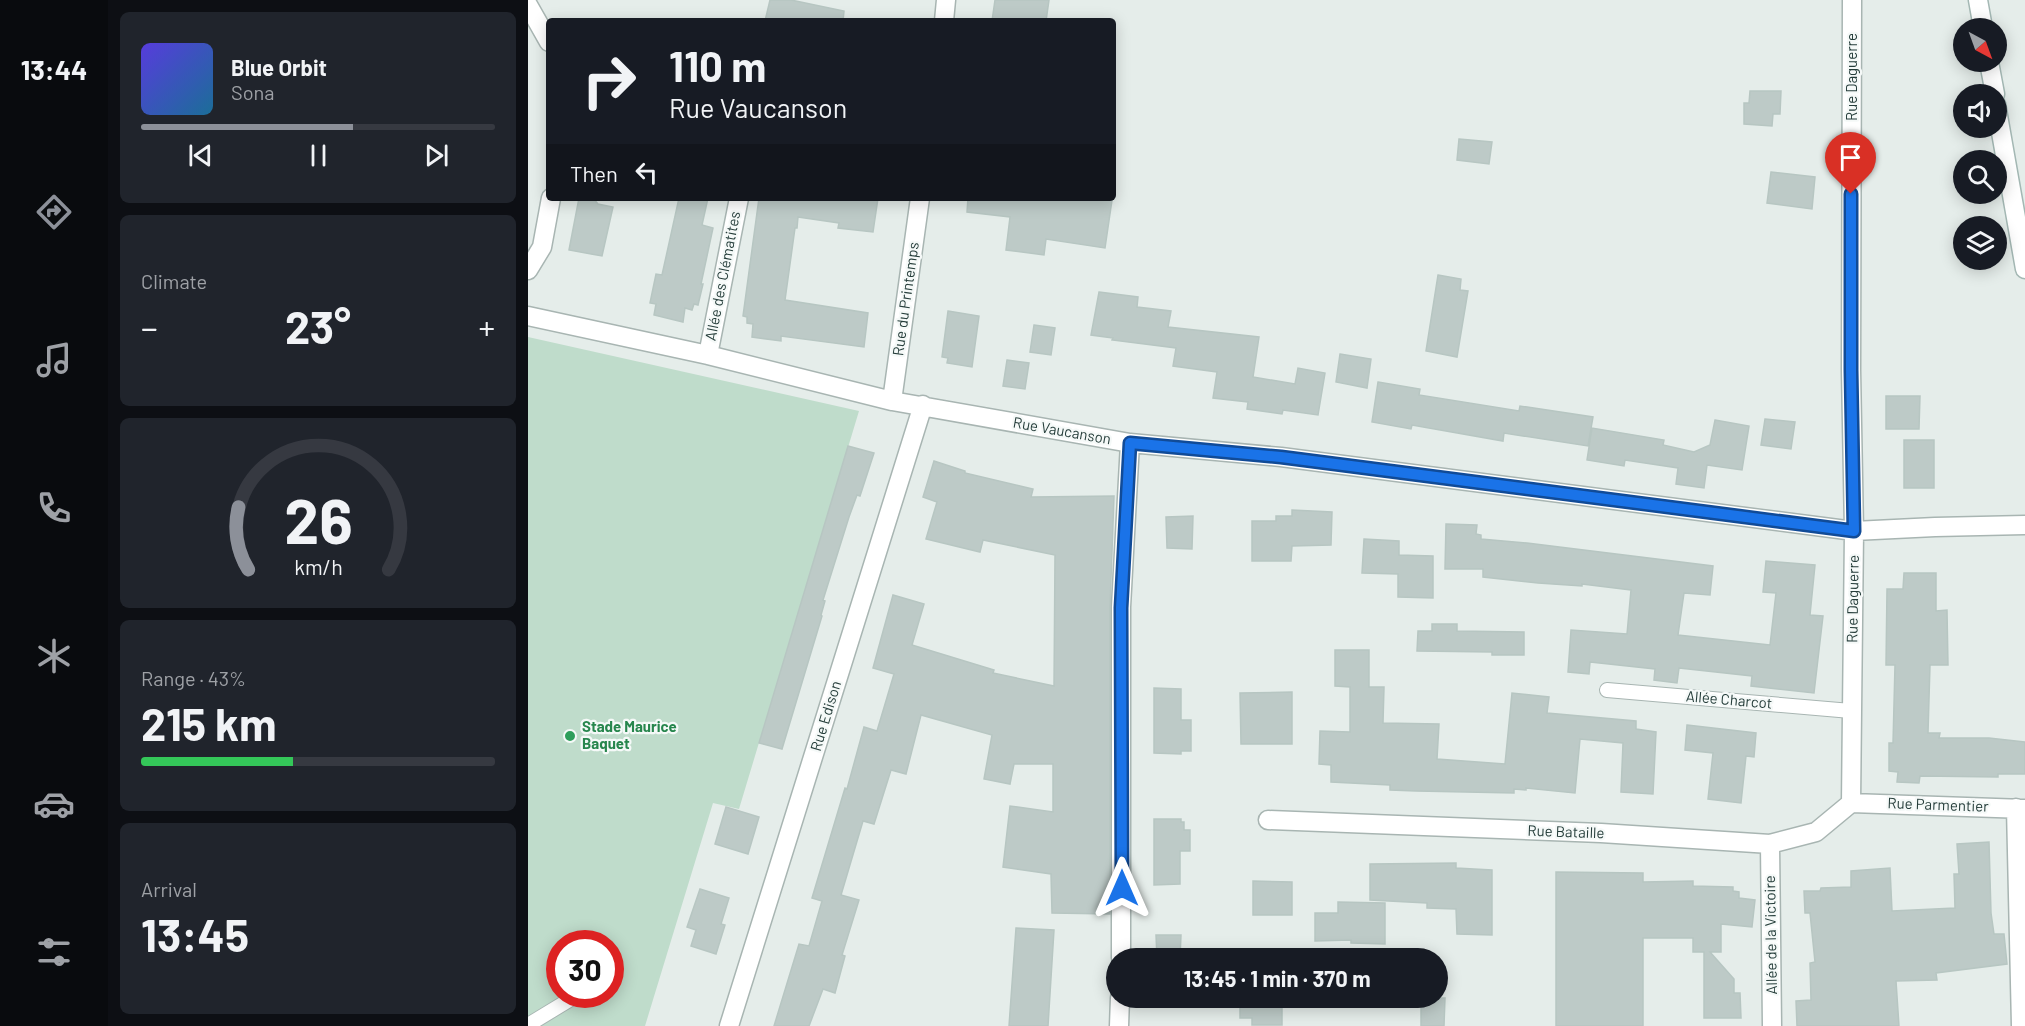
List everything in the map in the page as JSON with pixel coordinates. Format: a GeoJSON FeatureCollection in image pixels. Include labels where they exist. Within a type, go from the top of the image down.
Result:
{"type":"FeatureCollection","features":[{"type":"Feature","properties":{"kind":"street"},"geometry":{"type":"LineString","coordinates":[[944,18],[946,0]]}},
{"type":"Feature","properties":{"kind":"street","name":"Rue Daguerre"},"geometry":{"type":"LineString","coordinates":[[1851,802],[1854,531],[1851,370],[1852,0]]}},
{"type":"Feature","properties":{"kind":"street"},"geometry":{"type":"LineString","coordinates":[[1978,0],[1981,18]]}},
{"type":"Feature","properties":{"kind":"street"},"geometry":{"type":"LineString","coordinates":[[528,5],[546,37]]}},
{"type":"Feature","properties":{"kind":"street"},"geometry":{"type":"LineString","coordinates":[[2002,138],[2025,269]]}},
{"type":"Feature","properties":{"kind":"street"},"geometry":{"type":"LineString","coordinates":[[528,270],[542,247],[550,201]]}},
{"type":"Feature","properties":{"kind":"street","name":"Allée des Clématites"},"geometry":{"type":"LineString","coordinates":[[708,355],[738,201]]}},
{"type":"Feature","properties":{"kind":"street","name":"Rue du Printemps"},"geometry":{"type":"LineString","coordinates":[[892,401],[920,201]]}},
{"type":"Feature","properties":{"kind":"street","name":"Rue Vaucanson"},"geometry":{"type":"LineString","coordinates":[[528,316],[708,355],[892,401],[1130,443],[1281,457],[1854,531],[2025,525]]}},
{"type":"Feature","properties":{"kind":"street","name":"Rue Edison"},"geometry":{"type":"LineString","coordinates":[[729,1026],[923,405]]}},
{"type":"Feature","properties":{"kind":"street"},"geometry":{"type":"LineString","coordinates":[[1121,948],[1121,608],[1130,443]]}},
{"type":"Feature","properties":{"kind":"street","name":"Rue Parmentier"},"geometry":{"type":"LineString","coordinates":[[1851,802],[2022,808]]}},
{"type":"Feature","properties":{"kind":"street","name":"Rue Bataille"},"geometry":{"type":"LineString","coordinates":[[1268,820],[1601,833],[1770,844],[1816,832],[1851,802]]}},
{"type":"Feature","properties":{"kind":"street"},"geometry":{"type":"LineString","coordinates":[[2021,1026],[2022,808]]}},
{"type":"Feature","properties":{"kind":"street","name":"Allée de la Victoire"},"geometry":{"type":"LineString","coordinates":[[1770,844],[1772,1026]]}},
{"type":"Feature","properties":{"kind":"street"},"geometry":{"type":"LineString","coordinates":[[1119,1026],[1120,1008]]}},
{"type":"Feature","properties":{"kind":"lane","name":"Allée Charcot"},"geometry":{"type":"LineString","coordinates":[[1607,690],[1851,711]]}},
{"type":"Feature","properties":{"kind":"lane"},"geometry":{"type":"LineString","coordinates":[[528,1025],[556,1008]]}},
{"type":"Feature","properties":{"kind":"green space"},"geometry":{"type":"Polygon","coordinates":[[[528,337],[859,411],[739,809],[713,803],[645,1026],[528,1026],[528,337]]]}},
{"type":"Feature","properties":{"kind":"building"},"geometry":{"type":"Polygon","coordinates":[[[770,0],[791,0],[844,11],[843,18],[766,18],[770,0]]]}},
{"type":"Feature","properties":{"kind":"building"},"geometry":{"type":"Polygon","coordinates":[[[995,0],[1049,0],[1046,18],[992,18],[995,0]]]}},
{"type":"Feature","properties":{"kind":"building"},"geometry":{"type":"Polygon","coordinates":[[[1750,91],[1781,91],[1780,114],[1773,114],[1772,126],[1744,124],[1744,103],[1749,103],[1750,91]]]}},
{"type":"Feature","properties":{"kind":"building"},"geometry":{"type":"Polygon","coordinates":[[[1459,139],[1492,142],[1489,164],[1457,160],[1459,139]]]}},
{"type":"Feature","properties":{"kind":"building"},"geometry":{"type":"Polygon","coordinates":[[[1771,172],[1815,177],[1812,209],[1767,203],[1771,172]]]}},
{"type":"Feature","properties":{"kind":"building"},"geometry":{"type":"Polygon","coordinates":[[[578,201],[596,201],[598,204],[613,207],[602,256],[569,250],[578,201]]]}},
{"type":"Feature","properties":{"kind":"building"},"geometry":{"type":"Polygon","coordinates":[[[678,201],[707,201],[702,225],[713,228],[701,284],[703,284],[698,305],[694,304],[692,310],[685,308],[683,322],[654,315],[656,304],[650,303],[656,274],[662,275],[678,201]]]}},
{"type":"Feature","properties":{"kind":"building"},"geometry":{"type":"Polygon","coordinates":[[[759,201],[878,201],[873,232],[838,228],[839,223],[798,217],[785,300],[868,313],[864,347],[781,336],[781,341],[752,337],[753,324],[747,323],[747,317],[743,316],[759,201]]]}},
{"type":"Feature","properties":{"kind":"building"},"geometry":{"type":"Polygon","coordinates":[[[968,201],[1112,201],[1105,248],[1046,239],[1044,255],[1006,250],[1010,217],[967,212],[968,201]]]}},
{"type":"Feature","properties":{"kind":"building"},"geometry":{"type":"Polygon","coordinates":[[[1438,275],[1461,279],[1460,290],[1468,291],[1457,357],[1426,351],[1438,275]]]}},
{"type":"Feature","properties":{"kind":"building"},"geometry":{"type":"Polygon","coordinates":[[[1099,292],[1138,297],[1137,307],[1171,311],[1168,327],[1259,337],[1253,377],[1295,384],[1298,368],[1325,373],[1318,415],[1283,410],[1282,414],[1247,409],[1248,402],[1213,398],[1217,372],[1173,366],[1176,348],[1091,335],[1099,292]]]}},
{"type":"Feature","properties":{"kind":"building"},"geometry":{"type":"Polygon","coordinates":[[[948,311],[979,316],[972,367],[947,363],[948,358],[942,357],[948,311]]]}},
{"type":"Feature","properties":{"kind":"building"},"geometry":{"type":"Polygon","coordinates":[[[1034,325],[1055,328],[1051,355],[1030,352],[1034,325]]]}},
{"type":"Feature","properties":{"kind":"building"},"geometry":{"type":"Polygon","coordinates":[[[1340,354],[1371,359],[1367,388],[1336,382],[1340,354]]]}},
{"type":"Feature","properties":{"kind":"building"},"geometry":{"type":"Polygon","coordinates":[[[1007,360],[1029,363],[1025,389],[1003,386],[1007,360]]]}},
{"type":"Feature","properties":{"kind":"building"},"geometry":{"type":"Polygon","coordinates":[[[1378,382],[1420,389],[1419,395],[1519,411],[1520,406],[1593,417],[1588,446],[1504,433],[1503,441],[1412,425],[1411,429],[1372,422],[1378,382]]]}},
{"type":"Feature","properties":{"kind":"building"},"geometry":{"type":"Polygon","coordinates":[[[1886,396],[1920,396],[1919,429],[1886,429],[1886,396]]]}},
{"type":"Feature","properties":{"kind":"building"},"geometry":{"type":"Polygon","coordinates":[[[1765,419],[1795,422],[1791,449],[1761,445],[1765,419]]]}},
{"type":"Feature","properties":{"kind":"building"},"geometry":{"type":"Polygon","coordinates":[[[1715,420],[1749,426],[1742,470],[1707,465],[1704,488],[1676,484],[1678,468],[1625,460],[1624,466],[1587,460],[1592,428],[1664,440],[1663,445],[1694,452],[1710,445],[1715,420]]]}},
{"type":"Feature","properties":{"kind":"building"},"geometry":{"type":"Polygon","coordinates":[[[1904,440],[1934,440],[1934,488],[1904,488],[1904,440]]]}},
{"type":"Feature","properties":{"kind":"building"},"geometry":{"type":"Polygon","coordinates":[[[848,446],[874,453],[860,496],[857,495],[849,517],[823,600],[825,601],[822,616],[782,749],[759,743],[848,446]]]}},
{"type":"Feature","properties":{"kind":"building"},"geometry":{"type":"Polygon","coordinates":[[[934,461],[965,471],[965,473],[1033,489],[1031,497],[1114,496],[1110,607],[1110,914],[1052,913],[1051,874],[1003,867],[1010,806],[1053,812],[1053,764],[1014,764],[1010,784],[984,779],[992,735],[921,715],[906,774],[891,770],[874,824],[863,821],[841,895],[859,900],[842,955],[845,956],[835,993],[823,989],[809,1026],[774,1026],[799,944],[809,946],[822,901],[812,898],[864,727],[877,731],[894,674],[873,668],[893,595],[924,604],[912,645],[994,670],[993,673],[1054,686],[1055,555],[983,540],[980,552],[926,539],[937,502],[923,497],[934,461]]]}},
{"type":"Feature","properties":{"kind":"building"},"geometry":{"type":"Polygon","coordinates":[[[1292,510],[1332,512],[1331,545],[1292,546],[1291,561],[1252,561],[1252,521],[1276,521],[1276,516],[1292,516],[1292,510]]]}},
{"type":"Feature","properties":{"kind":"building"},"geometry":{"type":"Polygon","coordinates":[[[1193,516],[1192,549],[1167,548],[1166,517],[1193,516]]]}},
{"type":"Feature","properties":{"kind":"building"},"geometry":{"type":"Polygon","coordinates":[[[1446,524],[1477,525],[1476,534],[1481,535],[1481,539],[1713,566],[1710,595],[1684,593],[1678,635],[1770,645],[1776,593],[1763,592],[1766,561],[1815,565],[1810,615],[1823,616],[1814,693],[1751,686],[1752,676],[1679,668],[1677,683],[1654,680],[1655,669],[1590,662],[1589,674],[1568,672],[1571,630],[1627,634],[1631,590],[1483,577],[1483,569],[1445,569],[1446,524]]]}},
{"type":"Feature","properties":{"kind":"building"},"geometry":{"type":"Polygon","coordinates":[[[1364,539],[1399,541],[1399,555],[1433,556],[1433,598],[1398,597],[1398,574],[1362,573],[1364,539]]]}},
{"type":"Feature","properties":{"kind":"building"},"geometry":{"type":"Polygon","coordinates":[[[1904,573],[1936,573],[1936,611],[1947,610],[1948,665],[1930,665],[1928,733],[1940,733],[1939,738],[1989,738],[2025,742],[2025,774],[1998,774],[1998,777],[1920,776],[1919,783],[1897,782],[1898,772],[1889,771],[1889,743],[1893,743],[1895,665],[1886,665],[1887,589],[1903,589],[1904,573]]]}},
{"type":"Feature","properties":{"kind":"building"},"geometry":{"type":"Polygon","coordinates":[[[1432,624],[1457,624],[1457,631],[1524,632],[1524,655],[1492,655],[1492,652],[1417,651],[1418,631],[1432,631],[1432,624]]]}},
{"type":"Feature","properties":{"kind":"building"},"geometry":{"type":"Polygon","coordinates":[[[1335,650],[1369,650],[1369,687],[1384,687],[1383,723],[1439,724],[1437,759],[1505,764],[1512,693],[1549,697],[1547,713],[1636,721],[1636,729],[1656,732],[1653,794],[1621,792],[1623,743],[1580,739],[1575,793],[1526,788],[1526,790],[1514,789],[1514,793],[1390,790],[1390,785],[1331,782],[1331,765],[1319,764],[1320,731],[1350,732],[1350,687],[1335,686],[1335,650]]]}},
{"type":"Feature","properties":{"kind":"building"},"geometry":{"type":"Polygon","coordinates":[[[1154,688],[1181,689],[1181,720],[1191,720],[1191,751],[1181,751],[1181,754],[1154,753],[1154,688]]]}},
{"type":"Feature","properties":{"kind":"building"},"geometry":{"type":"Polygon","coordinates":[[[1292,692],[1292,744],[1241,744],[1240,693],[1292,692]]]}},
{"type":"Feature","properties":{"kind":"building"},"geometry":{"type":"Polygon","coordinates":[[[1687,725],[1756,733],[1754,757],[1746,756],[1741,803],[1708,799],[1713,753],[1685,750],[1687,725]]]}},
{"type":"Feature","properties":{"kind":"building"},"geometry":{"type":"Polygon","coordinates":[[[726,807],[759,817],[748,854],[715,844],[726,807]]]}},
{"type":"Feature","properties":{"kind":"building"},"geometry":{"type":"Polygon","coordinates":[[[1154,819],[1181,819],[1181,822],[1184,822],[1184,830],[1190,830],[1190,851],[1180,851],[1180,884],[1154,885],[1154,819]]]}},
{"type":"Feature","properties":{"kind":"building"},"geometry":{"type":"Polygon","coordinates":[[[1989,842],[1991,913],[1994,934],[2004,934],[2007,964],[1936,973],[1937,980],[1896,981],[1899,1026],[1797,1026],[1796,1001],[1811,1000],[1810,963],[1815,962],[1810,913],[1805,913],[1804,891],[1851,887],[1851,871],[1890,868],[1892,911],[1955,908],[1954,874],[1959,874],[1957,844],[1989,842]]]}},
{"type":"Feature","properties":{"kind":"building"},"geometry":{"type":"Polygon","coordinates":[[[1456,863],[1456,868],[1492,870],[1492,935],[1457,934],[1456,909],[1427,908],[1427,903],[1370,900],[1370,864],[1456,863]]]}},
{"type":"Feature","properties":{"kind":"building"},"geometry":{"type":"Polygon","coordinates":[[[1556,872],[1643,873],[1643,882],[1693,881],[1693,886],[1733,887],[1733,891],[1739,892],[1739,898],[1755,900],[1752,927],[1721,924],[1721,952],[1710,952],[1734,979],[1734,993],[1740,993],[1741,1018],[1704,1018],[1704,952],[1693,952],[1693,938],[1643,938],[1643,1026],[1556,1026],[1556,872]]]}},
{"type":"Feature","properties":{"kind":"building"},"geometry":{"type":"Polygon","coordinates":[[[1253,881],[1292,882],[1292,915],[1253,915],[1253,881]]]}},
{"type":"Feature","properties":{"kind":"building"},"geometry":{"type":"Polygon","coordinates":[[[700,889],[729,898],[721,924],[725,925],[716,954],[691,946],[696,930],[687,927],[700,889]]]}},
{"type":"Feature","properties":{"kind":"building"},"geometry":{"type":"Polygon","coordinates":[[[1338,902],[1385,903],[1385,944],[1351,943],[1351,940],[1315,941],[1315,913],[1338,913],[1338,902]]]}},
{"type":"Feature","properties":{"kind":"building"},"geometry":{"type":"Polygon","coordinates":[[[1016,928],[1054,930],[1048,1026],[1009,1026],[1016,928]]]}},
{"type":"Feature","properties":{"kind":"building"},"geometry":{"type":"Polygon","coordinates":[[[1156,935],[1181,935],[1180,948],[1157,948],[1156,935]]]}},
{"type":"Feature","properties":{"kind":"building"},"geometry":{"type":"Polygon","coordinates":[[[1240,1008],[1282,1008],[1282,1025],[1252,1025],[1252,1018],[1240,1018],[1240,1008]]]}},
{"type":"Feature","properties":{"kind":"building"},"geometry":{"type":"Polygon","coordinates":[[[1421,1008],[1445,1008],[1444,1026],[1421,1026],[1421,1008]]]}},
{"type":"Feature","properties":{"kind":"place","name":"Stade Maurice Baquet"},"geometry":{"type":"Point","coordinates":[570,736]}},
{"type":"Feature","properties":{"kind":"route"},"geometry":{"type":"LineString","coordinates":[[1122,888],[1121,608],[1130,443],[1281,457],[1854,531],[1851,194]]}}]}
